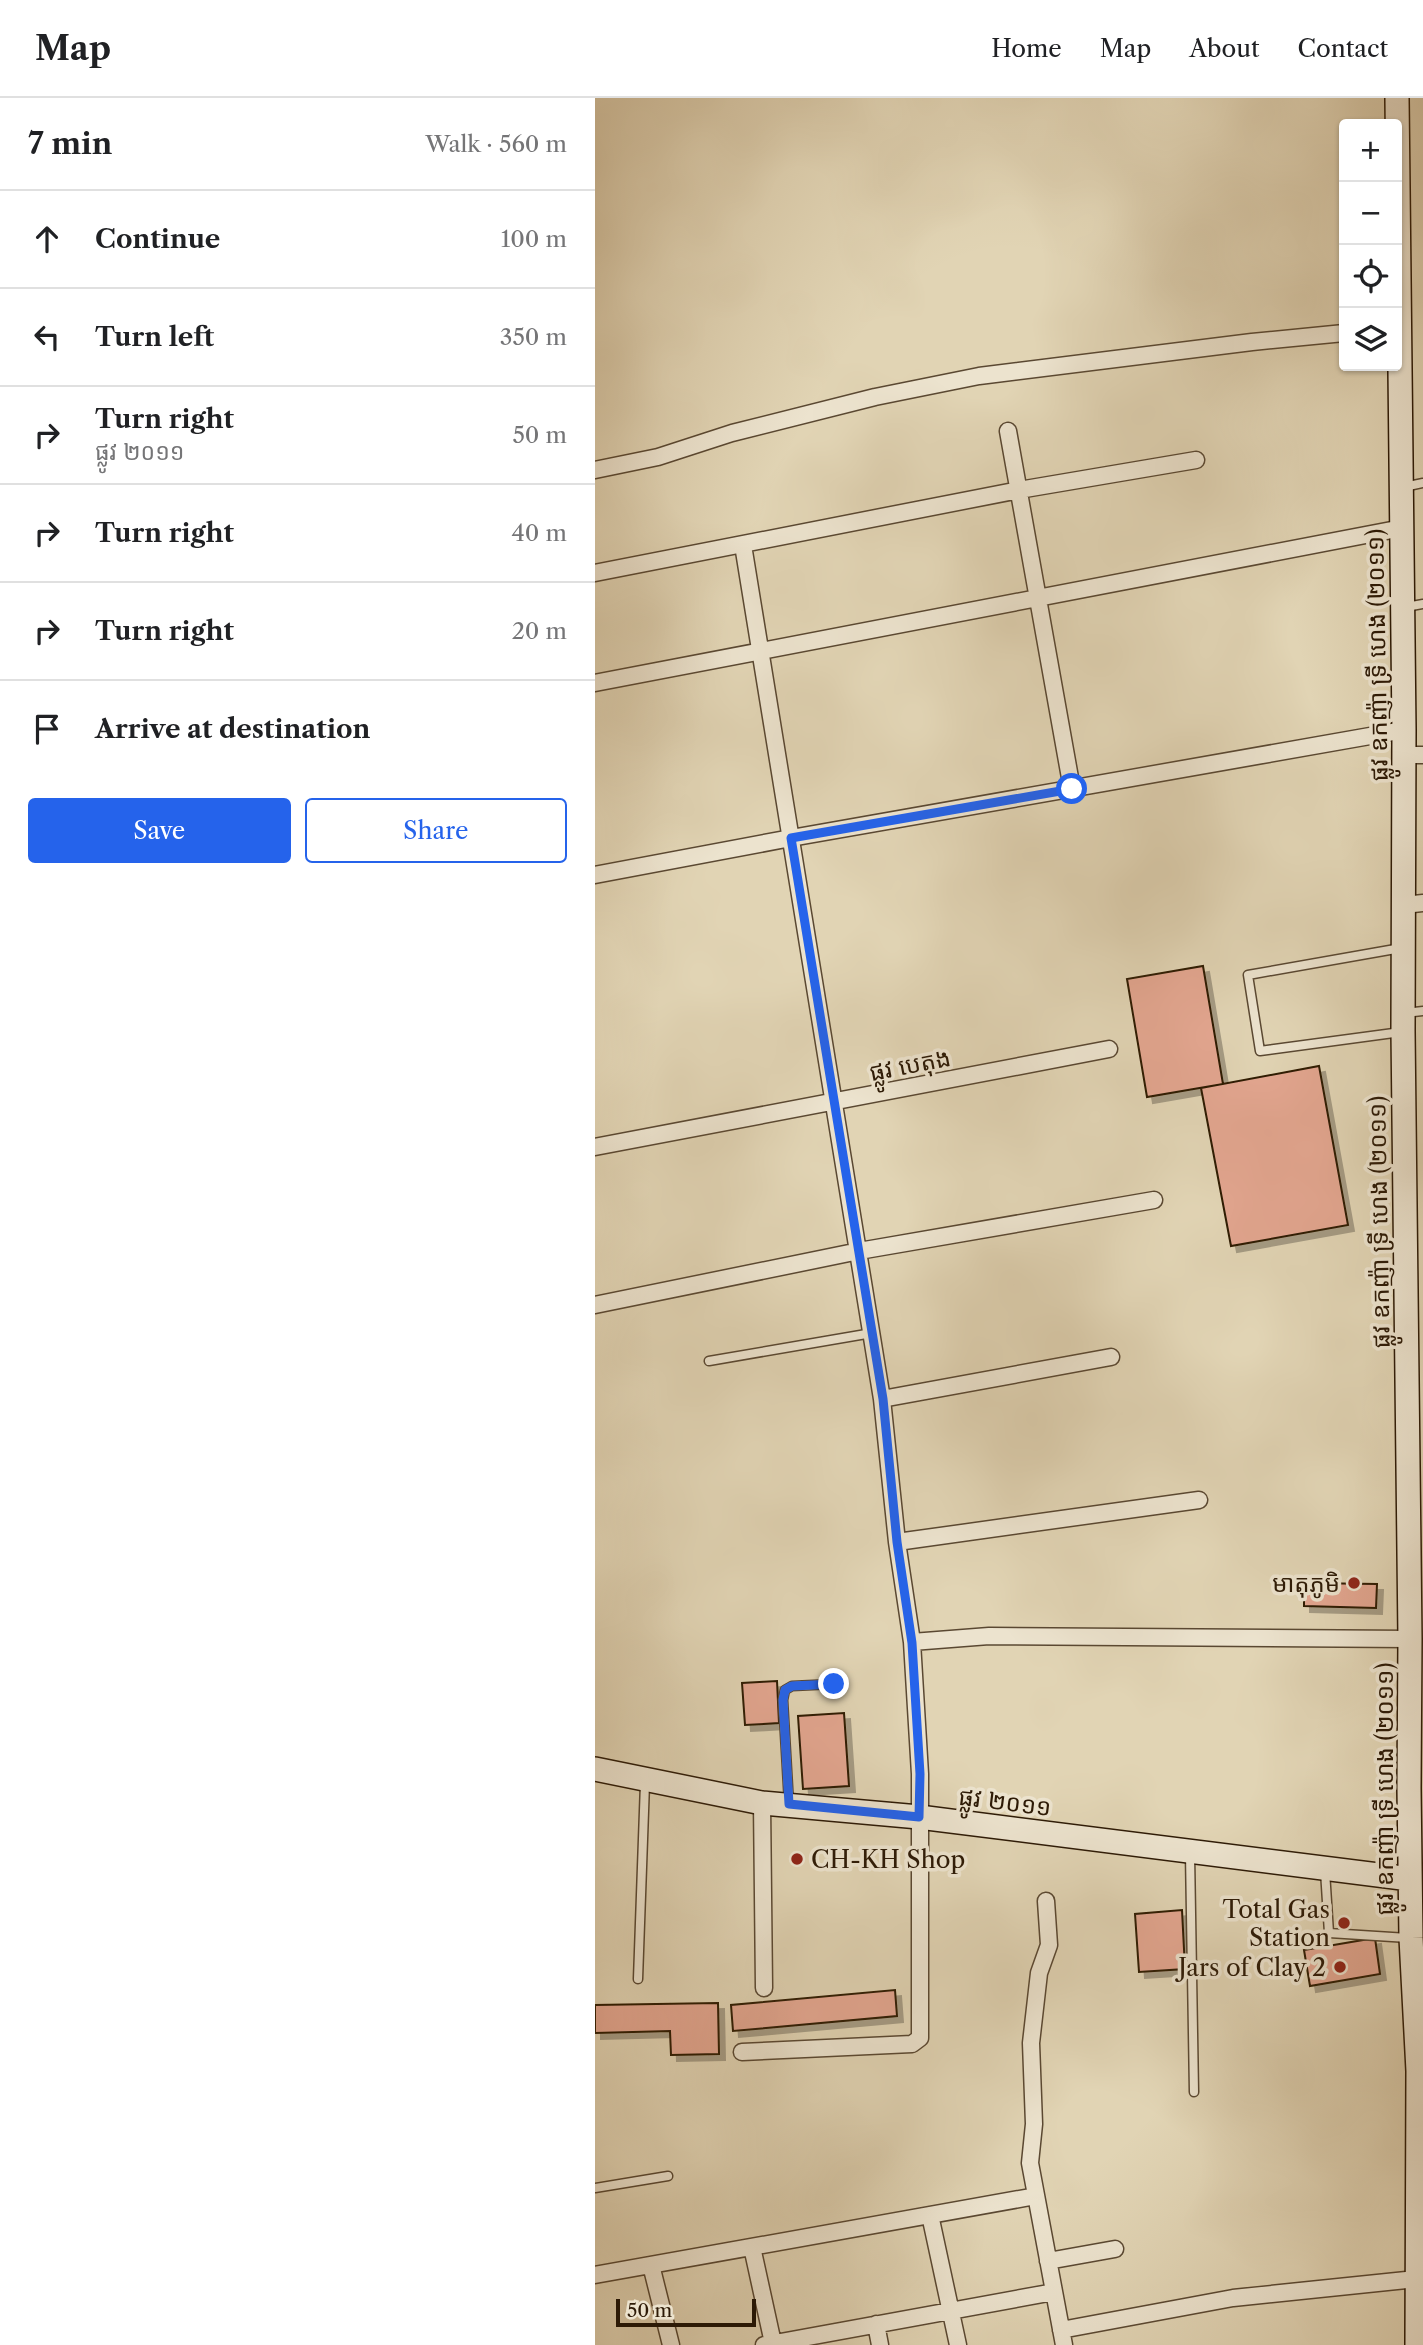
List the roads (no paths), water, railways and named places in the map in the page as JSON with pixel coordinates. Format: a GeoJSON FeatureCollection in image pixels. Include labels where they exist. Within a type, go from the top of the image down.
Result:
{"type":"FeatureCollection","features":[{"type":"Feature","properties":{"kind":"main road","name":"ផ្លូវ ឧកញ៉ា ទ្រី ហេង (២០១១)"},"geometry":{"type":"LineString","coordinates":[[1397,98],[1398,308]]}},
{"type":"Feature","properties":{"kind":"main road","name":"ផ្លូវ ឧកញ៉ា ទ្រី ហេង (២០១១)"},"geometry":{"type":"LineString","coordinates":[[1402,371],[1412,485],[1402,528],[1413,606],[1404,730],[1414,755],[1413,904],[1403,947],[1410,1019],[1410,1639],[1416,1787],[1410,1879],[1418,2071],[1417,2345]]}},
{"type":"Feature","properties":{"kind":"main road","name":"ផ្លូវ ២០១១"},"geometry":{"type":"LineString","coordinates":[[595,1769],[762,1802],[919,1817],[1410,1879]]}},
{"type":"Feature","properties":{"kind":"street"},"geometry":{"type":"LineString","coordinates":[[595,470],[658,457],[732,433],[862,400],[979,376],[1339,333]]}},
{"type":"Feature","properties":{"kind":"street"},"geometry":{"type":"LineString","coordinates":[[1009,431],[1072,789]]}},
{"type":"Feature","properties":{"kind":"street"},"geometry":{"type":"LineString","coordinates":[[595,573],[1019,490],[1196,460]]}},
{"type":"Feature","properties":{"kind":"street"},"geometry":{"type":"LineString","coordinates":[[595,683],[1402,528]]}},
{"type":"Feature","properties":{"kind":"street"},"geometry":{"type":"LineString","coordinates":[[742,2052],[912,2044],[919,2040],[920,1774],[912,1643],[897,1542],[883,1399],[743,545]]}},
{"type":"Feature","properties":{"kind":"street"},"geometry":{"type":"LineString","coordinates":[[595,875],[1404,730]]}},
{"type":"Feature","properties":{"kind":"street","name":"ផ្លូវ បេតុង"},"geometry":{"type":"LineString","coordinates":[[595,1147],[1109,1049]]}},
{"type":"Feature","properties":{"kind":"street"},"geometry":{"type":"LineString","coordinates":[[595,1305],[859,1251],[1154,1200]]}},
{"type":"Feature","properties":{"kind":"street"},"geometry":{"type":"LineString","coordinates":[[883,1399],[1111,1357]]}},
{"type":"Feature","properties":{"kind":"street"},"geometry":{"type":"LineString","coordinates":[[897,1542],[1199,1500]]}},
{"type":"Feature","properties":{"kind":"street"},"geometry":{"type":"LineString","coordinates":[[912,1643],[989,1636],[1410,1639]]}},
{"type":"Feature","properties":{"kind":"street"},"geometry":{"type":"LineString","coordinates":[[762,1802],[764,1988]]}},
{"type":"Feature","properties":{"kind":"street"},"geometry":{"type":"LineString","coordinates":[[1046,1901],[1048,1945],[1039,1973],[1031,2043],[1034,2124],[1030,2163],[1062,2338],[1234,2298],[1416,2279]]}},
{"type":"Feature","properties":{"kind":"street"},"geometry":{"type":"LineString","coordinates":[[595,2274],[1036,2196]]}},
{"type":"Feature","properties":{"kind":"street"},"geometry":{"type":"LineString","coordinates":[[930,2215],[958,2345]]}},
{"type":"Feature","properties":{"kind":"street"},"geometry":{"type":"LineString","coordinates":[[752,2247],[768,2344],[792,2342],[1054,2292]]}},
{"type":"Feature","properties":{"kind":"street"},"geometry":{"type":"LineString","coordinates":[[1048,2260],[1115,2249]]}},
{"type":"Feature","properties":{"kind":"street"},"geometry":{"type":"LineString","coordinates":[[651,2264],[671,2345]]}},
{"type":"Feature","properties":{"kind":"street"},"geometry":{"type":"LineString","coordinates":[[876,2324],[880,2345]]}},
{"type":"Feature","properties":{"kind":"lane"},"geometry":{"type":"LineString","coordinates":[[1403,947],[1248,975],[1260,1051],[1365,1036],[1410,1019]]}},
{"type":"Feature","properties":{"kind":"lane"},"geometry":{"type":"LineString","coordinates":[[709,1361],[872,1333]]}},
{"type":"Feature","properties":{"kind":"lane"},"geometry":{"type":"LineString","coordinates":[[789,1804],[783,1700],[785,1690],[792,1686],[834,1684]]}},
{"type":"Feature","properties":{"kind":"lane"},"geometry":{"type":"LineString","coordinates":[[638,1979],[645,1780]]}},
{"type":"Feature","properties":{"kind":"lane"},"geometry":{"type":"LineString","coordinates":[[1190,1851],[1194,2092]]}},
{"type":"Feature","properties":{"kind":"lane"},"geometry":{"type":"LineString","coordinates":[[1325,1868],[1329,1933],[1411,1938]]}},
{"type":"Feature","properties":{"kind":"lane"},"geometry":{"type":"LineString","coordinates":[[595,2188],[668,2176]]}},
{"type":"Feature","properties":{"kind":"place","name":"មាតុភូមិ"},"geometry":{"type":"Point","coordinates":[1354,1583]}},
{"type":"Feature","properties":{"kind":"place","name":"CH-KH Shop"},"geometry":{"type":"Point","coordinates":[797,1859]}},
{"type":"Feature","properties":{"kind":"place","name":"Total Gas Station"},"geometry":{"type":"Point","coordinates":[1344,1923]}},
{"type":"Feature","properties":{"kind":"place","name":"Jars of Clay 2"},"geometry":{"type":"Point","coordinates":[1340,1967]}}]}
